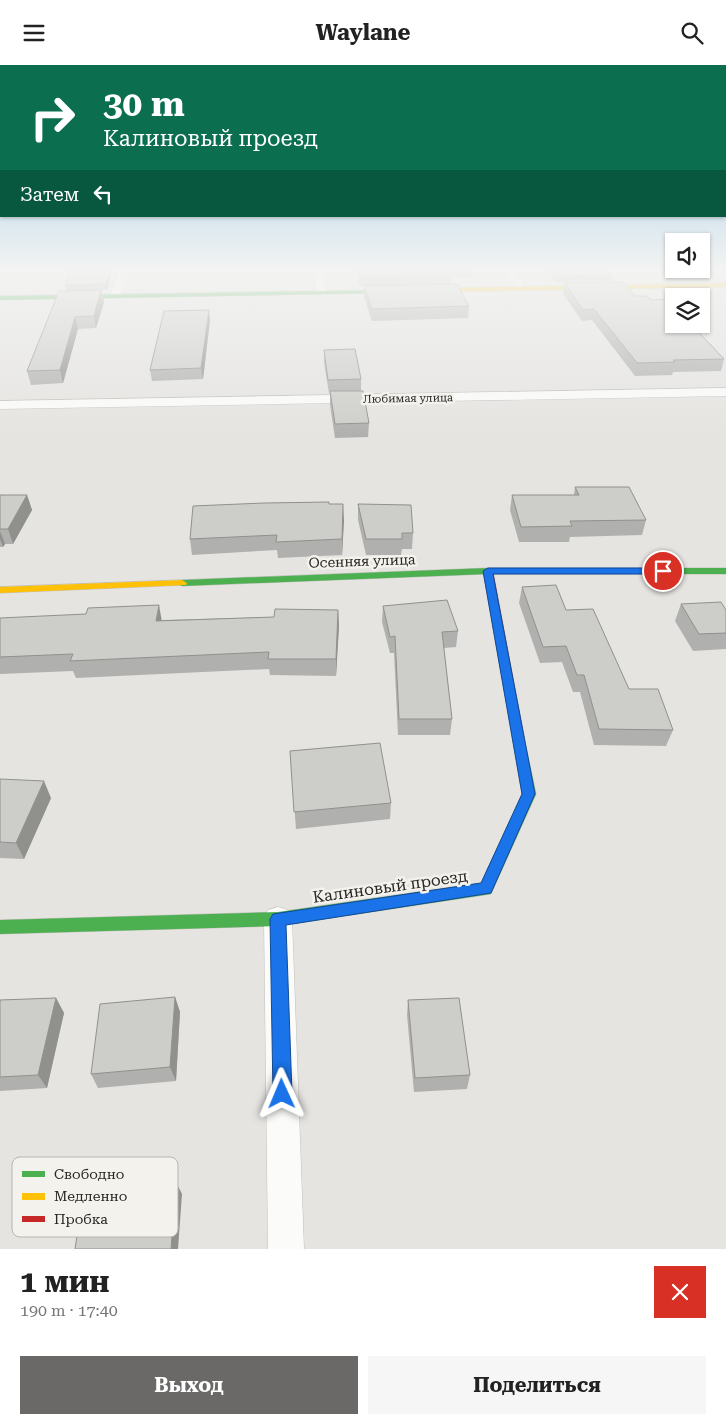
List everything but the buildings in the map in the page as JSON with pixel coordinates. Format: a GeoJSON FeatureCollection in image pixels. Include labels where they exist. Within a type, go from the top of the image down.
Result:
{"type":"FeatureCollection","features":[{"type":"Feature","properties":{"kind":"street","name":"Осенняя улица"},"geometry":{"type":"LineString","coordinates":[[0,590],[488,571],[726,571]]}},
{"type":"Feature","properties":{"kind":"street","name":"Калиновый проезд"},"geometry":{"type":"LineString","coordinates":[[0,927],[278,919],[486,889],[528,794],[488,571]]}},
{"type":"Feature","properties":{"kind":"lane","name":"Любимая улица"},"geometry":{"type":"LineString","coordinates":[[0,405],[726,392]]}},
{"type":"Feature","properties":{"kind":"lane"},"geometry":{"type":"LineString","coordinates":[[278,919],[286,1249]]}},
{"type":"Feature","properties":{"kind":"traffic: fast"},"geometry":{"type":"LineString","coordinates":[[182,583],[488,571],[726,571]]}},
{"type":"Feature","properties":{"kind":"traffic: fast"},"geometry":{"type":"LineString","coordinates":[[0,927],[278,919],[486,889],[529,794],[519,741]]}},
{"type":"Feature","properties":{"kind":"traffic: slow"},"geometry":{"type":"LineString","coordinates":[[0,590],[182,583]]}},
{"type":"Feature","properties":{"kind":"traffic: jam"},"geometry":{"type":"LineString","coordinates":[[488,571],[519,741]]}},
{"type":"Feature","properties":{"kind":"route"},"geometry":{"type":"LineString","coordinates":[[282,1094],[278,919],[486,889],[528,794],[488,571],[663,571]]}}]}
